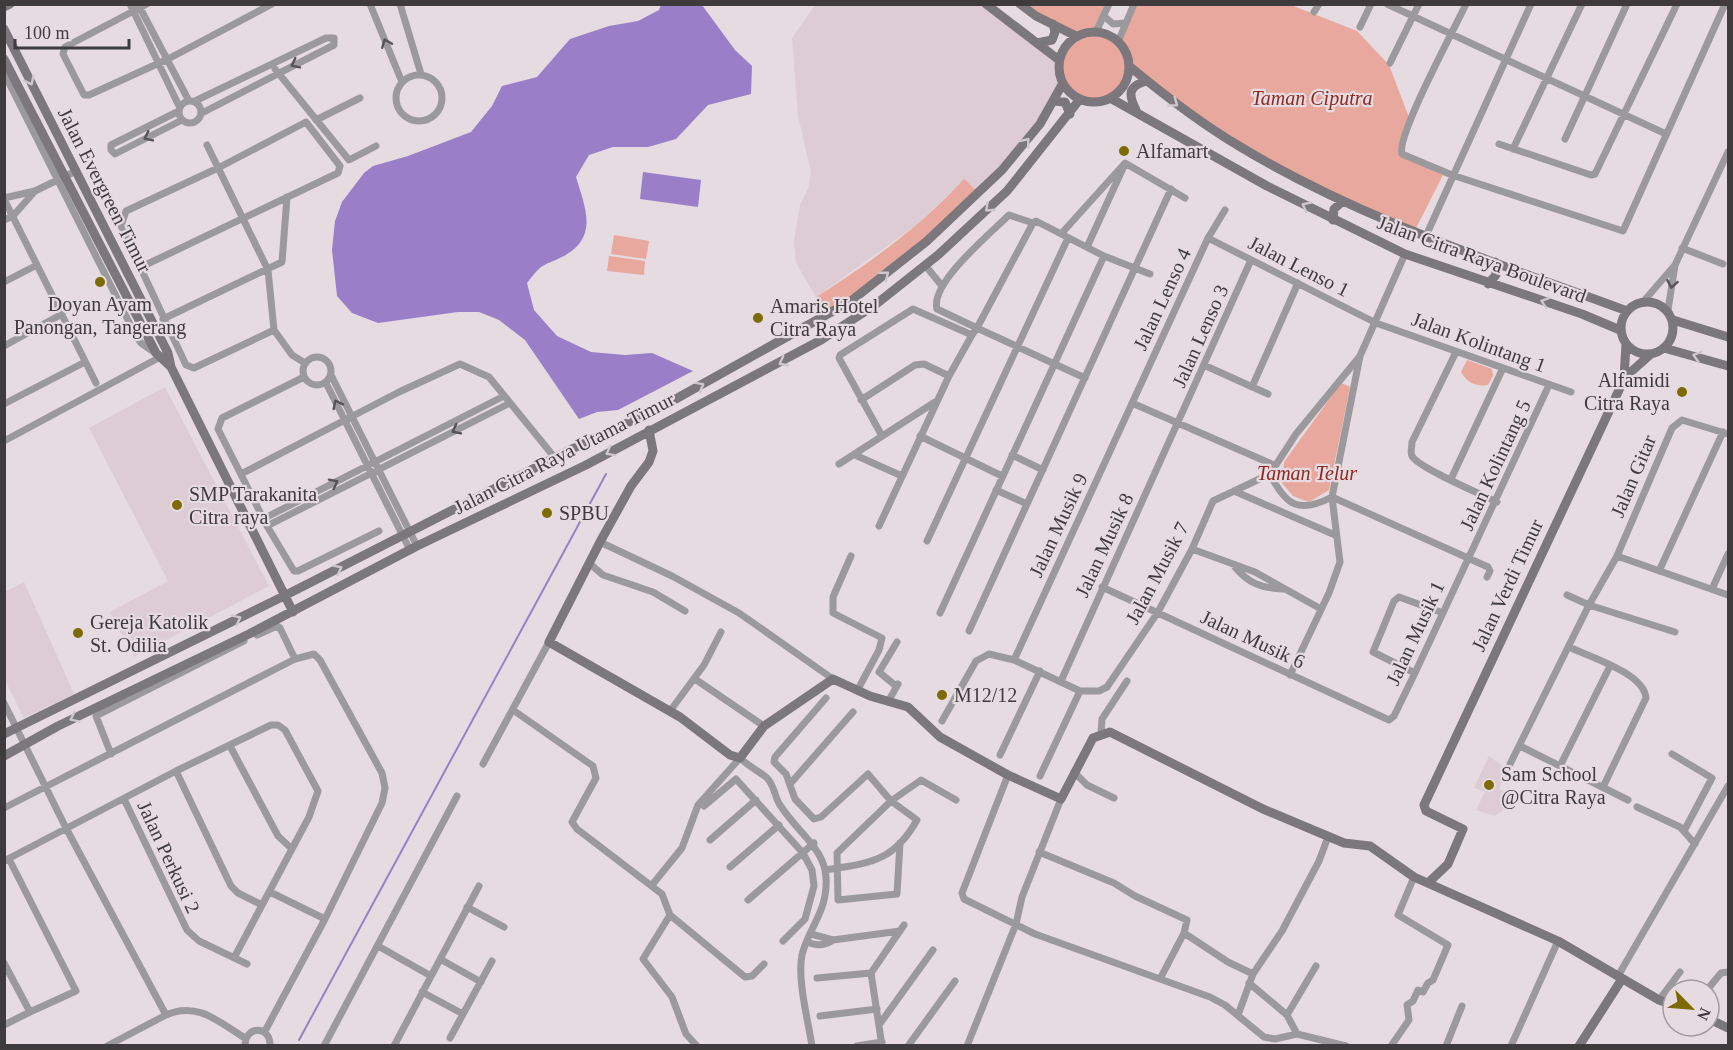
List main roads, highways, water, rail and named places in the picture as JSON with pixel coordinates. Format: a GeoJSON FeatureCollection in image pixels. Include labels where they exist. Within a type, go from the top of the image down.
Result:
{"type":"FeatureCollection","features":[{"type":"Feature","properties":{"kind":"main road"},"geometry":{"type":"LineString","coordinates":[[4,7],[10,4]]}},
{"type":"Feature","properties":{"kind":"main road"},"geometry":{"type":"LineString","coordinates":[[986,4],[1059,60]]}},
{"type":"Feature","properties":{"kind":"main road"},"geometry":{"type":"LineString","coordinates":[[1020,4],[1077,36]]}},
{"type":"Feature","properties":{"kind":"main road"},"geometry":{"type":"LineString","coordinates":[[1037,43],[1052,40],[1055,32],[1053,24]]}},
{"type":"Feature","properties":{"kind":"main road","name":"Jalan Evergreen Timur"},"geometry":{"type":"LineString","coordinates":[[4,29],[76,171],[161,355]]}},
{"type":"Feature","properties":{"kind":"main road"},"geometry":{"type":"LineString","coordinates":[[1096,32],[1108,35],[1118,42],[1126,53],[1129,66],[1123,86],[1112,99],[1103,102],[1080,99],[1070,93],[1063,83],[1059,60],[1070,41],[1077,36],[1096,32]]}},
{"type":"Feature","properties":{"kind":"main road","name":"Jalan Evergreen Timur"},"geometry":{"type":"LineString","coordinates":[[5,66],[61,179],[161,355],[171,367],[293,612]]}},
{"type":"Feature","properties":{"kind":"main road","name":"Jalan Citra Raya Boulevard"},"geometry":{"type":"LineString","coordinates":[[1129,66],[1238,146],[1343,201],[1425,238],[1627,311]]}},
{"type":"Feature","properties":{"kind":"main road"},"geometry":{"type":"LineString","coordinates":[[1136,110],[1130,97],[1130,90],[1133,86],[1147,81]]}},
{"type":"Feature","properties":{"kind":"main road","name":"Jalan Citra Raya Utama Timur"},"geometry":{"type":"LineString","coordinates":[[4,734],[665,405],[851,301],[927,241],[997,175],[1027,142],[1063,83]]}},
{"type":"Feature","properties":{"kind":"main road","name":"Jalan Citra Raya Utama Timur"},"geometry":{"type":"LineString","coordinates":[[4,756],[57,726],[293,612],[413,548],[586,465],[834,332],[925,266],[1007,191],[1080,99]]}},
{"type":"Feature","properties":{"kind":"main road","name":"Jalan Citra Raya Boulevard"},"geometry":{"type":"LineString","coordinates":[[1112,99],[1136,110],[1267,186],[1405,254],[1582,314],[1620,330]]}},
{"type":"Feature","properties":{"kind":"main road"},"geometry":{"type":"LineString","coordinates":[[1053,100],[1065,102],[1070,114]]}},
{"type":"Feature","properties":{"kind":"main road"},"geometry":{"type":"LineString","coordinates":[[1333,220],[1334,209],[1343,201]]}},
{"type":"Feature","properties":{"kind":"main road"},"geometry":{"type":"LineString","coordinates":[[1488,284],[1496,275],[1495,262]]}},
{"type":"Feature","properties":{"kind":"main road"},"geometry":{"type":"LineString","coordinates":[[1643,302],[1660,305],[1668,310],[1673,320],[1673,330],[1664,348],[1651,354],[1641,353],[1626,344],[1620,330],[1627,311],[1643,302]]}},
{"type":"Feature","properties":{"kind":"main road"},"geometry":{"type":"LineString","coordinates":[[1673,320],[1728,337]]}},
{"type":"Feature","properties":{"kind":"main road","name":"Jalan Verdi Timur"},"geometry":{"type":"LineString","coordinates":[[1428,883],[1448,864],[1463,829],[1424,808],[1624,378],[1626,344]]}},
{"type":"Feature","properties":{"kind":"main road"},"geometry":{"type":"LineString","coordinates":[[1664,348],[1728,366]]}},
{"type":"Feature","properties":{"kind":"main road","name":"Jalan Verdi Timur"},"geometry":{"type":"LineString","coordinates":[[1624,378],[1651,354]]}},
{"type":"Feature","properties":{"kind":"main road"},"geometry":{"type":"LineString","coordinates":[[742,362],[749,378]]}},
{"type":"Feature","properties":{"kind":"main road"},"geometry":{"type":"LineString","coordinates":[[649,430],[653,451],[649,462],[631,486],[549,642],[670,711],[730,755],[740,758],[764,726],[788,707],[833,679],[857,691],[908,707],[940,737],[1008,775],[1061,799],[1093,738],[1101,733],[1110,732],[1246,801],[1328,837],[1344,843],[1370,846],[1414,877],[1558,941],[1661,1001]]}},
{"type":"Feature","properties":{"kind":"main road"},"geometry":{"type":"LineString","coordinates":[[504,484],[513,500]]}},
{"type":"Feature","properties":{"kind":"main road"},"geometry":{"type":"LineString","coordinates":[[137,669],[145,684]]}},
{"type":"Feature","properties":{"kind":"main road"},"geometry":{"type":"LineString","coordinates":[[1579,1046],[1620,977]]}},
{"type":"Feature","properties":{"kind":"waterway"},"geometry":{"type":"LineString","coordinates":[[299,1040],[606,474]]}},
{"type":"Feature","properties":{"kind":"place","name":"Alfamart"},"geometry":{"type":"Point","coordinates":[1124,151]}},
{"type":"Feature","properties":{"kind":"place","name":"Doyan Ayam Panongan, Tangerang"},"geometry":{"type":"Point","coordinates":[100,282]}},
{"type":"Feature","properties":{"kind":"place","name":"Amaris Hotel Citra Raya"},"geometry":{"type":"Point","coordinates":[758,318]}},
{"type":"Feature","properties":{"kind":"place","name":"Alfamidi Citra Raya"},"geometry":{"type":"Point","coordinates":[1682,392]}},
{"type":"Feature","properties":{"kind":"place","name":"SMP Tarakanita Citra raya"},"geometry":{"type":"Point","coordinates":[177,505]}},
{"type":"Feature","properties":{"kind":"place","name":"SPBU"},"geometry":{"type":"Point","coordinates":[547,513]}},
{"type":"Feature","properties":{"kind":"place","name":"Gereja Katolik St. Odilia"},"geometry":{"type":"Point","coordinates":[78,633]}},
{"type":"Feature","properties":{"kind":"place","name":"M12/12"},"geometry":{"type":"Point","coordinates":[942,695]}},
{"type":"Feature","properties":{"kind":"place","name":"Sam School @Citra Raya"},"geometry":{"type":"Point","coordinates":[1489,785]}},
{"type":"Feature","properties":{"kind":"park label","name":"Taman Ciputra"},"geometry":{"type":"Point","coordinates":[1312,98]}},
{"type":"Feature","properties":{"kind":"park label","name":"Taman Telur"},"geometry":{"type":"Point","coordinates":[1307,473]}}]}
